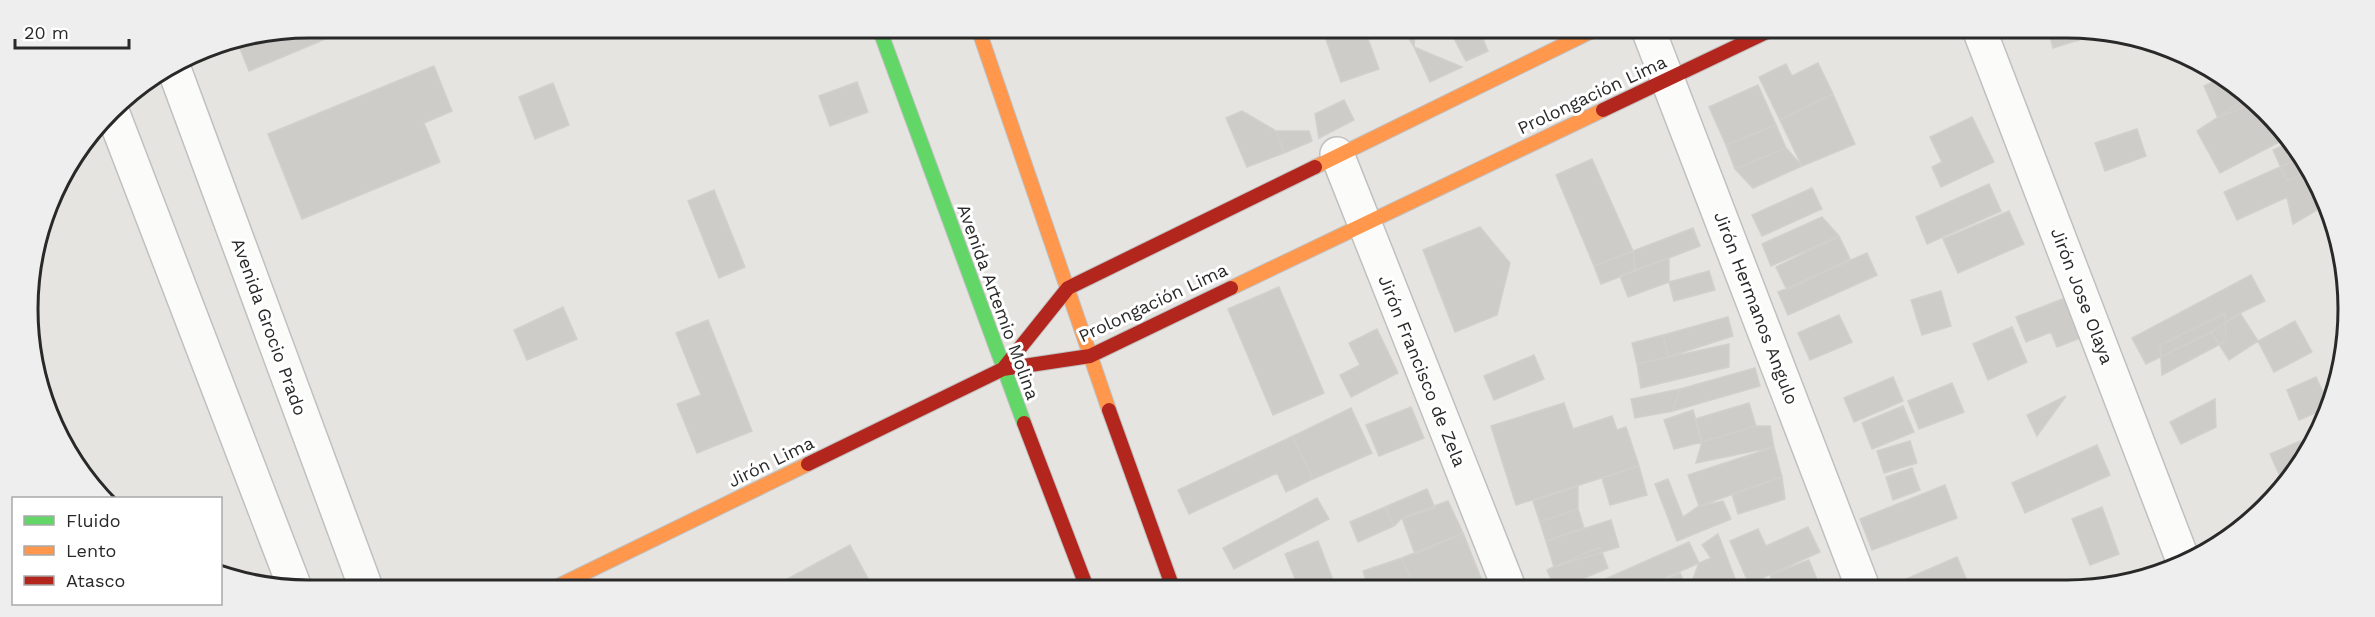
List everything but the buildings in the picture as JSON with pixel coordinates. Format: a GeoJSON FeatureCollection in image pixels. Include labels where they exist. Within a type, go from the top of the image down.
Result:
{"type":"FeatureCollection","features":[{"type":"Feature","properties":{"kind":"street","name":"Avenida Artemio Molina"},"geometry":{"type":"LineString","coordinates":[[883,38],[1003,369],[1083,580]]}},
{"type":"Feature","properties":{"kind":"street"},"geometry":{"type":"LineString","coordinates":[[981,38],[1090,356],[1170,580]]}},
{"type":"Feature","properties":{"kind":"street"},"geometry":{"type":"LineString","coordinates":[[1003,369],[1068,288],[1577,38]]}},
{"type":"Feature","properties":{"kind":"street","name":"Jirón Hermanos Angulo"},"geometry":{"type":"LineString","coordinates":[[1652,38],[1860,580]]}},
{"type":"Feature","properties":{"kind":"street","name":"Prolongación Lima"},"geometry":{"type":"LineString","coordinates":[[1003,369],[1090,356],[1754,38]]}},
{"type":"Feature","properties":{"kind":"street","name":"Jirón Jose Olaya"},"geometry":{"type":"LineString","coordinates":[[1982,38],[2181,554]]}},
{"type":"Feature","properties":{"kind":"street","name":"Avenida Grocio Prado"},"geometry":{"type":"LineString","coordinates":[[175,73],[363,580]]}},
{"type":"Feature","properties":{"kind":"street"},"geometry":{"type":"LineString","coordinates":[[115,119],[292,579]]}},
{"type":"Feature","properties":{"kind":"street","name":"Jirón Francisco de Zela"},"geometry":{"type":"LineString","coordinates":[[1337,154],[1506,580]]}},
{"type":"Feature","properties":{"kind":"street","name":"Jirón Lima"},"geometry":{"type":"LineString","coordinates":[[570,580],[1003,369]]}},
{"type":"Feature","properties":{"kind":"traffic: fast"},"geometry":{"type":"LineString","coordinates":[[883,38],[1024,423]]}},
{"type":"Feature","properties":{"kind":"traffic: slow"},"geometry":{"type":"LineString","coordinates":[[981,38],[1109,410]]}},
{"type":"Feature","properties":{"kind":"traffic: slow"},"geometry":{"type":"LineString","coordinates":[[1315,167],[1578,38]]}},
{"type":"Feature","properties":{"kind":"traffic: slow"},"geometry":{"type":"LineString","coordinates":[[1231,288],[1603,110]]}},
{"type":"Feature","properties":{"kind":"traffic: slow"},"geometry":{"type":"LineString","coordinates":[[570,580],[808,464]]}},
{"type":"Feature","properties":{"kind":"traffic: jam"},"geometry":{"type":"LineString","coordinates":[[1603,110],[1754,38]]}},
{"type":"Feature","properties":{"kind":"traffic: jam"},"geometry":{"type":"LineString","coordinates":[[1003,369],[1068,288],[1315,167]]}},
{"type":"Feature","properties":{"kind":"traffic: jam"},"geometry":{"type":"LineString","coordinates":[[808,464],[1003,369],[1090,356],[1231,288]]}},
{"type":"Feature","properties":{"kind":"traffic: jam"},"geometry":{"type":"LineString","coordinates":[[1109,410],[1170,580]]}},
{"type":"Feature","properties":{"kind":"traffic: jam"},"geometry":{"type":"LineString","coordinates":[[1024,423],[1084,580]]}}]}
